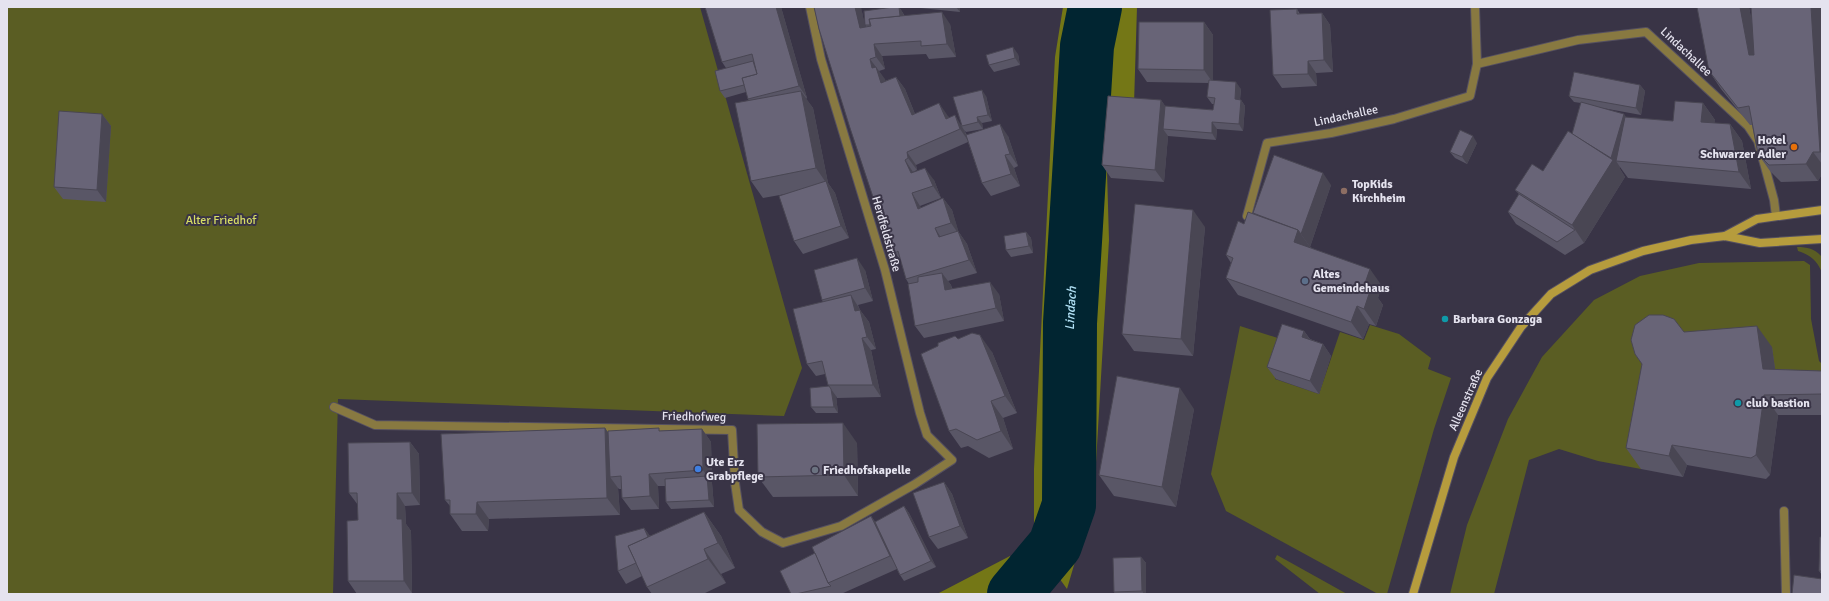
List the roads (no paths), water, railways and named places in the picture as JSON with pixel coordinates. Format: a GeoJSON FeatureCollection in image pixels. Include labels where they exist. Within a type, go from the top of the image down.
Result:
{"type":"FeatureCollection","features":[{"type":"Feature","properties":{"kind":"street","name":"Herdfeldstraße"},"geometry":{"type":"LineString","coordinates":[[810,7],[821,59],[885,270],[920,413],[928,435],[952,460]]}},
{"type":"Feature","properties":{"kind":"street","name":"Lindachallee"},"geometry":{"type":"LineString","coordinates":[[1247,216],[1267,143],[1331,133],[1394,119],[1470,96],[1477,64],[1475,7]]}},
{"type":"Feature","properties":{"kind":"street","name":"Lindachallee"},"geometry":{"type":"LineString","coordinates":[[1477,64],[1578,40],[1646,32],[1748,126],[1758,142],[1774,200],[1776,216]]}},
{"type":"Feature","properties":{"kind":"street","name":"Alleenstraße"},"geometry":{"type":"LineString","coordinates":[[1725,236],[1757,219],[1822,210]]}},
{"type":"Feature","properties":{"kind":"street","name":"Alleenstraße"},"geometry":{"type":"LineString","coordinates":[[1413,594],[1454,457],[1487,378],[1520,327],[1551,294],[1590,270],[1642,251],[1690,240],[1725,236],[1760,243],[1822,239]]}},
{"type":"Feature","properties":{"kind":"street","name":"Friedhofweg"},"geometry":{"type":"LineString","coordinates":[[334,407],[375,426],[732,430],[735,483],[739,510],[762,532],[783,543],[841,526],[915,484],[952,460]]}},
{"type":"Feature","properties":{"kind":"street"},"geometry":{"type":"LineString","coordinates":[[1784,511],[1786,594]]}},
{"type":"Feature","properties":{"kind":"waterway","name":"Lindach"},"geometry":{"type":"LineString","coordinates":[[1014,594],[1055,545],[1069,505],[1070,323],[1087,46],[1095,7]]}},
{"type":"Feature","properties":{"kind":"place","name":"Hotel Schwarzer Adler"},"geometry":{"type":"Point","coordinates":[1794,147]}},
{"type":"Feature","properties":{"kind":"place","name":"TopKids Kirchheim"},"geometry":{"type":"Point","coordinates":[1344,191]}},
{"type":"Feature","properties":{"kind":"place","name":"Altes Gemeindehaus"},"geometry":{"type":"Point","coordinates":[1305,281]}},
{"type":"Feature","properties":{"kind":"place","name":"Barbara Gonzaga"},"geometry":{"type":"Point","coordinates":[1445,319]}},
{"type":"Feature","properties":{"kind":"place","name":"club bastion"},"geometry":{"type":"Point","coordinates":[1738,403]}},
{"type":"Feature","properties":{"kind":"place","name":"Ute Erz Grabpflege"},"geometry":{"type":"Point","coordinates":[698,469]}},
{"type":"Feature","properties":{"kind":"place","name":"Friedhofskapelle"},"geometry":{"type":"Point","coordinates":[815,470]}},
{"type":"Feature","properties":{"kind":"park label","name":"Alter Friedhof"},"geometry":{"type":"Point","coordinates":[221,220]}}]}
